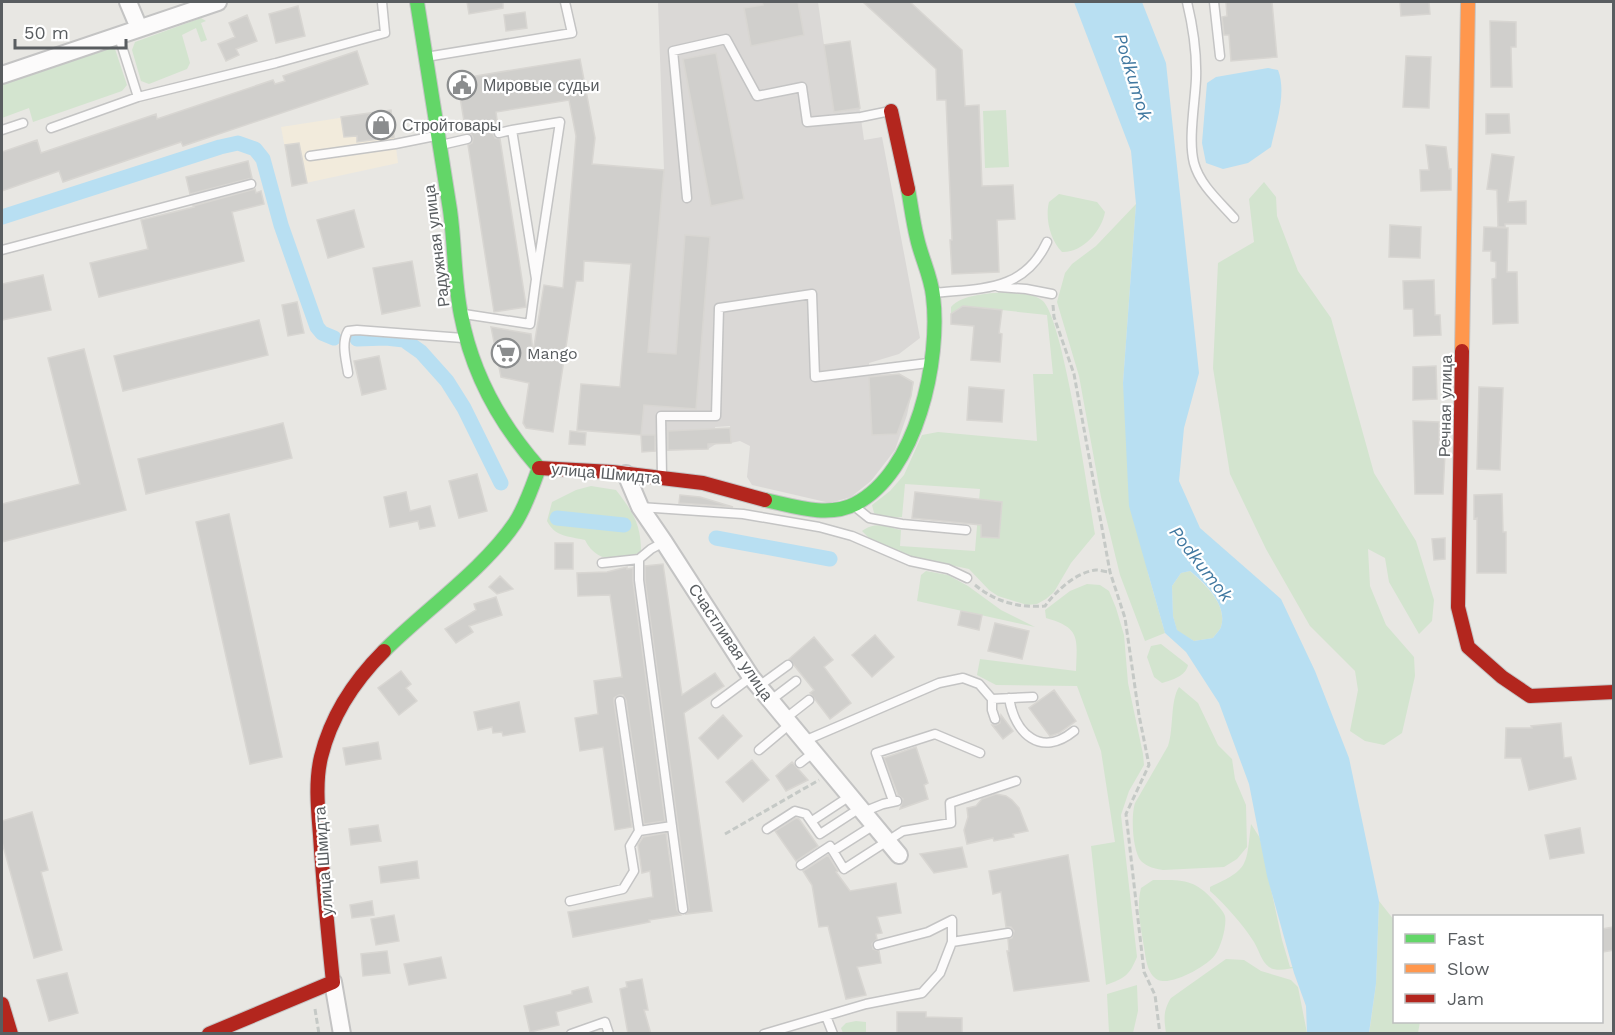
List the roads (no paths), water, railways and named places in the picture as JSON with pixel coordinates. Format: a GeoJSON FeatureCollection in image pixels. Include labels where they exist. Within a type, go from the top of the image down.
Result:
{"type":"FeatureCollection","features":[{"type":"Feature","properties":{"kind":"street"},"geometry":{"type":"LineString","coordinates":[[128,2],[139,27]]}},
{"type":"Feature","properties":{"kind":"street"},"geometry":{"type":"LineString","coordinates":[[2,75],[218,2]]}},
{"type":"Feature","properties":{"kind":"street","name":"Радужная улица"},"geometry":{"type":"LineString","coordinates":[[417,2],[450,213],[460,313],[466,338],[478,376],[486,392],[523,450],[539,468]]}},
{"type":"Feature","properties":{"kind":"street","name":"Речная улица"},"geometry":{"type":"LineString","coordinates":[[1468,2],[1458,607],[1468,647],[1502,677],[1530,696],[1614,692]]}},
{"type":"Feature","properties":{"kind":"street","name":"улица Шмидта"},"geometry":{"type":"LineString","coordinates":[[342,1034],[333,982],[320,844],[318,796],[321,758],[330,726],[345,698],[377,659],[508,532],[529,495],[539,468],[626,474],[703,483],[767,500],[825,511],[854,506],[879,488],[905,452],[925,399],[935,334],[933,294],[917,239],[891,111]]}},
{"type":"Feature","properties":{"kind":"street","name":"Счастливая улица"},"geometry":{"type":"LineString","coordinates":[[626,474],[640,507],[755,681],[788,721],[806,752],[831,773],[899,855]]}},
{"type":"Feature","properties":{"kind":"street"},"geometry":{"type":"LineString","coordinates":[[209,1034],[333,982]]}},
{"type":"Feature","properties":{"kind":"street"},"geometry":{"type":"LineString","coordinates":[[2,1004],[11,1034]]}},
{"type":"Feature","properties":{"kind":"lane"},"geometry":{"type":"LineString","coordinates":[[51,128],[138,97],[385,33],[382,2]]}},
{"type":"Feature","properties":{"kind":"lane"},"geometry":{"type":"LineString","coordinates":[[426,57],[572,33],[566,2]]}},
{"type":"Feature","properties":{"kind":"lane"},"geometry":{"type":"LineString","coordinates":[[1187,2],[1194,29],[1196,77],[1192,128],[1194,162],[1205,186],[1234,218]]}},
{"type":"Feature","properties":{"kind":"lane"},"geometry":{"type":"LineString","coordinates":[[1214,2],[1220,56]]}},
{"type":"Feature","properties":{"kind":"lane"},"geometry":{"type":"LineString","coordinates":[[118,34],[138,97]]}},
{"type":"Feature","properties":{"kind":"lane"},"geometry":{"type":"LineString","coordinates":[[687,198],[673,51],[726,39],[758,96],[802,87],[807,122],[861,117],[891,111]]}},
{"type":"Feature","properties":{"kind":"lane"},"geometry":{"type":"LineString","coordinates":[[460,313],[530,324],[560,122],[499,133]]}},
{"type":"Feature","properties":{"kind":"lane"},"geometry":{"type":"LineString","coordinates":[[2,130],[23,123]]}},
{"type":"Feature","properties":{"kind":"lane"},"geometry":{"type":"LineString","coordinates":[[512,130],[536,279]]}},
{"type":"Feature","properties":{"kind":"lane"},"geometry":{"type":"LineString","coordinates":[[310,156],[395,144],[467,140]]}},
{"type":"Feature","properties":{"kind":"lane"},"geometry":{"type":"LineString","coordinates":[[2,250],[251,184]]}},
{"type":"Feature","properties":{"kind":"lane"},"geometry":{"type":"LineString","coordinates":[[933,294],[995,286],[1014,280],[1041,255],[1047,242]]}},
{"type":"Feature","properties":{"kind":"lane"},"geometry":{"type":"LineString","coordinates":[[995,286],[1052,294]]}},
{"type":"Feature","properties":{"kind":"lane"},"geometry":{"type":"LineString","coordinates":[[662,478],[661,416],[716,416],[719,308],[812,294],[815,377],[931,363]]}},
{"type":"Feature","properties":{"kind":"lane"},"geometry":{"type":"LineString","coordinates":[[348,373],[344,344],[345,334],[348,331],[466,338]]}},
{"type":"Feature","properties":{"kind":"lane"},"geometry":{"type":"LineString","coordinates":[[854,506],[869,518],[902,524],[966,530]]}},
{"type":"Feature","properties":{"kind":"lane"},"geometry":{"type":"LineString","coordinates":[[640,507],[743,514],[819,527],[852,536],[910,561],[948,569],[967,578]]}},
{"type":"Feature","properties":{"kind":"lane"},"geometry":{"type":"LineString","coordinates":[[602,563],[639,559],[664,542]]}},
{"type":"Feature","properties":{"kind":"lane"},"geometry":{"type":"LineString","coordinates":[[639,559],[639,580],[683,909]]}},
{"type":"Feature","properties":{"kind":"lane"},"geometry":{"type":"LineString","coordinates":[[716,704],[788,665]]}},
{"type":"Feature","properties":{"kind":"lane"},"geometry":{"type":"LineString","coordinates":[[806,752],[939,683],[963,678],[979,684],[993,699],[992,710],[995,719]]}},
{"type":"Feature","properties":{"kind":"lane"},"geometry":{"type":"LineString","coordinates":[[771,700],[796,681]]}},
{"type":"Feature","properties":{"kind":"lane"},"geometry":{"type":"LineString","coordinates":[[993,699],[1033,697]]}},
{"type":"Feature","properties":{"kind":"lane"},"geometry":{"type":"LineString","coordinates":[[1009,698],[1017,723],[1035,740],[1053,743],[1063,740],[1074,731]]}},
{"type":"Feature","properties":{"kind":"lane"},"geometry":{"type":"LineString","coordinates":[[759,750],[809,700]]}},
{"type":"Feature","properties":{"kind":"lane"},"geometry":{"type":"LineString","coordinates":[[570,902],[623,889],[634,871],[630,846],[639,831],[620,701]]}},
{"type":"Feature","properties":{"kind":"lane"},"geometry":{"type":"LineString","coordinates":[[812,821],[895,801],[876,753],[935,734],[980,753]]}},
{"type":"Feature","properties":{"kind":"lane"},"geometry":{"type":"LineString","coordinates":[[801,865],[830,846],[841,872],[903,831],[951,823],[950,803],[1016,781]]}},
{"type":"Feature","properties":{"kind":"lane"},"geometry":{"type":"LineString","coordinates":[[767,829],[795,811],[806,814],[820,834],[862,810]]}},
{"type":"Feature","properties":{"kind":"lane"},"geometry":{"type":"LineString","coordinates":[[833,851],[862,810]]}},
{"type":"Feature","properties":{"kind":"lane"},"geometry":{"type":"LineString","coordinates":[[639,831],[672,826]]}},
{"type":"Feature","properties":{"kind":"lane"},"geometry":{"type":"LineString","coordinates":[[765,1034],[866,1004],[922,993],[940,973],[952,942],[952,920],[928,932],[878,945]]}},
{"type":"Feature","properties":{"kind":"lane"},"geometry":{"type":"LineString","coordinates":[[952,942],[1008,933]]}},
{"type":"Feature","properties":{"kind":"lane"},"geometry":{"type":"LineString","coordinates":[[826,1016],[833,1034]]}},
{"type":"Feature","properties":{"kind":"lane"},"geometry":{"type":"LineString","coordinates":[[571,1034],[605,1022],[609,1034]]}},
{"type":"Feature","properties":{"kind":"water","name":"Podkumok"},"geometry":{"type":"Polygon","coordinates":[[[1074,2],[1142,2],[1166,63],[1199,373],[1184,428],[1179,481],[1200,528],[1281,599],[1315,671],[1349,758],[1379,901],[1376,984],[1369,1033],[1307,1033],[1306,1006],[1294,973],[1267,876],[1249,784],[1219,703],[1186,652],[1165,633],[1129,506],[1123,383],[1136,204],[1131,151],[1074,2]],[[1190,571],[1181,573],[1172,586],[1173,616],[1177,630],[1194,641],[1213,638],[1220,628],[1222,619],[1214,595],[1190,571]]]}},
{"type":"Feature","properties":{"kind":"water"},"geometry":{"type":"Polygon","coordinates":[[[1268,68],[1278,70],[1281,88],[1280,108],[1271,147],[1248,163],[1223,169],[1206,163],[1202,143],[1207,83],[1216,77],[1268,68]]]}},
{"type":"Feature","properties":{"kind":"waterway"},"geometry":{"type":"LineString","coordinates":[[2,217],[220,147],[238,143],[255,149],[263,159],[281,225],[317,327],[322,333],[334,338]]}},
{"type":"Feature","properties":{"kind":"waterway"},"geometry":{"type":"LineString","coordinates":[[357,339],[404,340],[421,352],[447,381],[464,408],[501,483]]}},
{"type":"Feature","properties":{"kind":"waterway"},"geometry":{"type":"LineString","coordinates":[[557,518],[624,525]]}},
{"type":"Feature","properties":{"kind":"waterway"},"geometry":{"type":"LineString","coordinates":[[716,538],[830,559]]}},
{"type":"Feature","properties":{"kind":"place","name":"Мировые судьи"},"geometry":{"type":"Point","coordinates":[462,85]}},
{"type":"Feature","properties":{"kind":"place","name":"Стройтовары"},"geometry":{"type":"Point","coordinates":[381,125]}},
{"type":"Feature","properties":{"kind":"place","name":"Mango"},"geometry":{"type":"Point","coordinates":[506,353]}}]}
